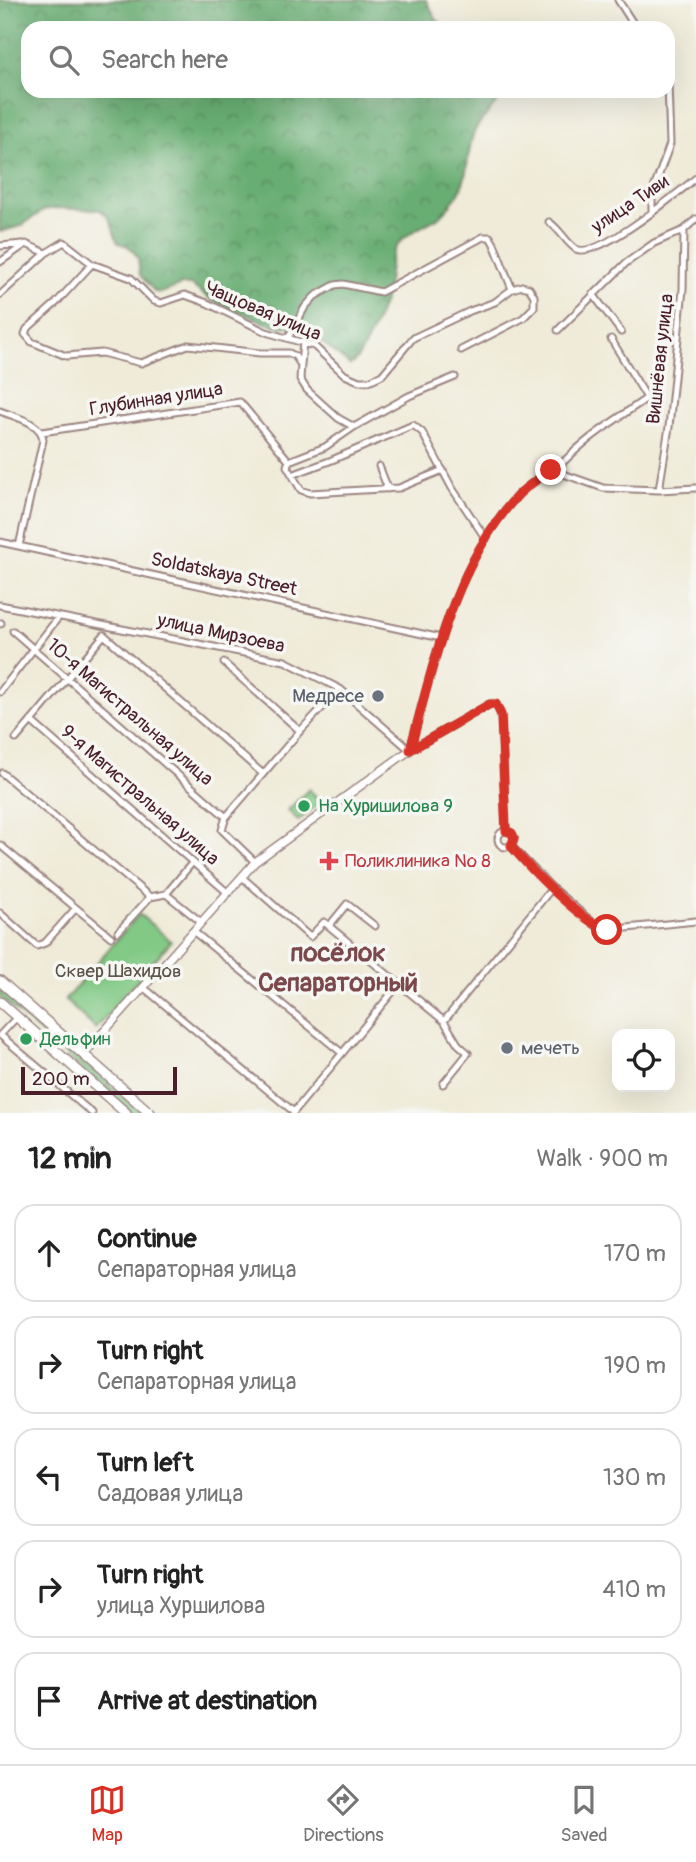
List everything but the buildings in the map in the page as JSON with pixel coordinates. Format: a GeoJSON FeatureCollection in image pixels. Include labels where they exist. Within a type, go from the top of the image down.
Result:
{"type":"FeatureCollection","features":[{"type":"Feature","properties":{"kind":"main road"},"geometry":{"type":"LineString","coordinates":[[0,981],[150,1113]]}},
{"type":"Feature","properties":{"kind":"main road"},"geometry":{"type":"LineString","coordinates":[[0,1002],[125,1113]]}},
{"type":"Feature","properties":{"kind":"main road"},"geometry":{"type":"LineString","coordinates":[[74,1067],[85,1055]]}},
{"type":"Feature","properties":{"kind":"main road"},"geometry":{"type":"LineString","coordinates":[[108,1097],[104,1088],[108,1083],[116,1083]]}},
{"type":"Feature","properties":{"kind":"street"},"geometry":{"type":"LineString","coordinates":[[618,0],[632,21]]}},
{"type":"Feature","properties":{"kind":"street"},"geometry":{"type":"LineString","coordinates":[[652,211],[652,194],[670,145],[669,98]]}},
{"type":"Feature","properties":{"kind":"street","name":"улица Тиви"},"geometry":{"type":"LineString","coordinates":[[550,222],[559,228],[573,248],[582,251],[612,240],[696,178]]}},
{"type":"Feature","properties":{"kind":"street"},"geometry":{"type":"LineString","coordinates":[[558,330],[626,263],[654,243],[684,230],[695,220]]}},
{"type":"Feature","properties":{"kind":"street","name":"Вишнёвая улица"},"geometry":{"type":"LineString","coordinates":[[659,490],[669,427],[683,289],[684,230]]}},
{"type":"Feature","properties":{"kind":"street"},"geometry":{"type":"LineString","coordinates":[[288,338],[305,307],[315,296],[335,285],[343,284],[381,292],[483,237],[490,237],[512,289],[522,286],[529,288],[534,296],[534,307],[523,318],[460,350]]}},
{"type":"Feature","properties":{"kind":"street","name":"Чащовая улица"},"geometry":{"type":"LineString","coordinates":[[46,253],[64,242],[69,244],[92,264],[131,278],[154,301],[161,303],[185,295],[207,303],[266,332],[314,346],[345,375],[359,381],[369,381],[382,375],[413,338],[495,302],[512,289]]}},
{"type":"Feature","properties":{"kind":"street"},"geometry":{"type":"LineString","coordinates":[[0,262],[26,244]]}},
{"type":"Feature","properties":{"kind":"street"},"geometry":{"type":"LineString","coordinates":[[0,246],[26,244],[46,253],[0,295]]}},
{"type":"Feature","properties":{"kind":"street"},"geometry":{"type":"LineString","coordinates":[[92,264],[56,303],[27,329],[25,334],[28,339],[47,350],[66,356],[102,353],[141,363],[188,345],[260,353],[289,353],[295,356],[301,365]]}},
{"type":"Feature","properties":{"kind":"street"},"geometry":{"type":"LineString","coordinates":[[593,294],[621,331]]}},
{"type":"Feature","properties":{"kind":"street"},"geometry":{"type":"LineString","coordinates":[[555,471],[568,456],[596,433],[647,398],[611,339]]}},
{"type":"Feature","properties":{"kind":"street"},"geometry":{"type":"LineString","coordinates":[[303,342],[300,379],[302,385],[338,418],[354,427]]}},
{"type":"Feature","properties":{"kind":"street"},"geometry":{"type":"LineString","coordinates":[[443,470],[398,488],[305,493],[288,466],[289,461],[325,447],[409,396],[455,377]]}},
{"type":"Feature","properties":{"kind":"street","name":"Глубинная улица"},"geometry":{"type":"LineString","coordinates":[[43,432],[240,402],[289,461]]}},
{"type":"Feature","properties":{"kind":"street"},"geometry":{"type":"LineString","coordinates":[[0,411],[38,427],[43,432],[19,546]]}},
{"type":"Feature","properties":{"kind":"street"},"geometry":{"type":"LineString","coordinates":[[292,475],[413,425],[422,432],[486,539]]}},
{"type":"Feature","properties":{"kind":"street"},"geometry":{"type":"LineString","coordinates":[[379,466],[388,489]]}},
{"type":"Feature","properties":{"kind":"street"},"geometry":{"type":"LineString","coordinates":[[410,750],[440,638],[461,586],[486,539],[518,495],[551,470],[603,488],[696,488]]}},
{"type":"Feature","properties":{"kind":"street","name":"Soldatskaya Street"},"geometry":{"type":"LineString","coordinates":[[0,542],[440,638]]}},
{"type":"Feature","properties":{"kind":"street","name":"улица Мирзоева"},"geometry":{"type":"LineString","coordinates":[[0,605],[285,661],[340,689],[410,750]]}},
{"type":"Feature","properties":{"kind":"street"},"geometry":{"type":"LineString","coordinates":[[0,692],[58,618]]}},
{"type":"Feature","properties":{"kind":"street"},"geometry":{"type":"LineString","coordinates":[[16,739],[110,628]]}},
{"type":"Feature","properties":{"kind":"street","name":"10-я Магистральная улица"},"geometry":{"type":"LineString","coordinates":[[13,631],[226,817]]}},
{"type":"Feature","properties":{"kind":"street"},"geometry":{"type":"LineString","coordinates":[[104,635],[263,774]]}},
{"type":"Feature","properties":{"kind":"street"},"geometry":{"type":"LineString","coordinates":[[224,663],[300,731]]}},
{"type":"Feature","properties":{"kind":"street"},"geometry":{"type":"LineString","coordinates":[[255,862],[222,830],[226,817],[340,689]]}},
{"type":"Feature","properties":{"kind":"street"},"geometry":{"type":"LineString","coordinates":[[85,1055],[255,862],[410,750],[490,704],[496,704],[501,715],[506,831]]}},
{"type":"Feature","properties":{"kind":"street","name":"9-я Магистральная улица"},"geometry":{"type":"LineString","coordinates":[[31,721],[228,893]]}},
{"type":"Feature","properties":{"kind":"street"},"geometry":{"type":"LineString","coordinates":[[2,773],[150,897]]}},
{"type":"Feature","properties":{"kind":"street"},"geometry":{"type":"LineString","coordinates":[[506,831],[513,835],[514,842],[511,846]]}},
{"type":"Feature","properties":{"kind":"street"},"geometry":{"type":"LineString","coordinates":[[506,831],[499,835],[501,846],[511,846],[552,888],[598,927],[607,930],[696,921]]}},
{"type":"Feature","properties":{"kind":"street"},"geometry":{"type":"LineString","coordinates":[[0,845],[111,937]]}},
{"type":"Feature","properties":{"kind":"street"},"geometry":{"type":"LineString","coordinates":[[118,932],[150,897],[166,894],[192,863]]}},
{"type":"Feature","properties":{"kind":"street"},"geometry":{"type":"LineString","coordinates":[[242,877],[310,937],[324,922],[444,1021],[458,1044],[468,1053],[443,1084]]}},
{"type":"Feature","properties":{"kind":"street"},"geometry":{"type":"LineString","coordinates":[[444,1021],[552,888]]}},
{"type":"Feature","properties":{"kind":"street"},"geometry":{"type":"LineString","coordinates":[[166,894],[201,922]]}},
{"type":"Feature","properties":{"kind":"street"},"geometry":{"type":"LineString","coordinates":[[329,926],[347,904],[375,926]]}},
{"type":"Feature","properties":{"kind":"street"},"geometry":{"type":"LineString","coordinates":[[0,913],[37,946],[45,943],[76,908]]}},
{"type":"Feature","properties":{"kind":"street"},"geometry":{"type":"LineString","coordinates":[[193,931],[342,1053]]}},
{"type":"Feature","properties":{"kind":"street"},"geometry":{"type":"LineString","coordinates":[[143,987],[294,1112],[400,983]]}},
{"type":"Feature","properties":{"kind":"street"},"geometry":{"type":"LineString","coordinates":[[17,1017],[0,1035],[92,1113]]}},
{"type":"Feature","properties":{"kind":"green space"},"geometry":{"type":"Polygon","coordinates":[[[0,0],[426,0],[438,21],[21,21],[21,98],[500,98],[479,123],[473,135],[465,178],[458,194],[439,217],[401,241],[393,253],[386,295],[380,311],[366,344],[350,365],[303,327],[280,327],[266,323],[211,300],[191,285],[182,285],[161,293],[155,292],[140,275],[138,258],[134,252],[128,246],[118,243],[110,220],[100,210],[44,210],[21,226],[0,232],[0,0]]]}},
{"type":"Feature","properties":{"kind":"green space","name":"На Хуришилова 9"},"geometry":{"type":"Polygon","coordinates":[[[309,789],[321,802],[298,821],[288,810],[309,789]]]}},
{"type":"Feature","properties":{"kind":"green space","name":"Сквер Шахидов"},"geometry":{"type":"Polygon","coordinates":[[[139,914],[171,941],[96,1029],[65,1000],[139,914]]]}},
{"type":"Feature","properties":{"kind":"green space"},"geometry":{"type":"Polygon","coordinates":[[[0,989],[142,1113],[132,1113],[0,997],[0,989]]]}},
{"type":"Feature","properties":{"kind":"place","name":"Медресе"},"geometry":{"type":"Point","coordinates":[378,696]}},
{"type":"Feature","properties":{"kind":"place","name":"На Хуришилова 9"},"geometry":{"type":"Point","coordinates":[304,806]}},
{"type":"Feature","properties":{"kind":"place","name":"Поликлиника № 8"},"geometry":{"type":"Point","coordinates":[329,861]}},
{"type":"Feature","properties":{"kind":"place","name":"Дельфин"},"geometry":{"type":"Point","coordinates":[26,1039]}},
{"type":"Feature","properties":{"kind":"place","name":"мечеть"},"geometry":{"type":"Point","coordinates":[507,1048]}},
{"type":"Feature","properties":{"kind":"district","name":"посёлок Сепараторный"},"geometry":{"type":"Point","coordinates":[338,968]}},
{"type":"Feature","properties":{"kind":"route"},"geometry":{"type":"LineString","coordinates":[[551,470],[518,495],[476,555],[440,638],[410,750],[490,704],[496,704],[501,715],[506,831],[512,833],[514,838],[511,846],[541,878],[589,920],[607,930]]}}]}
